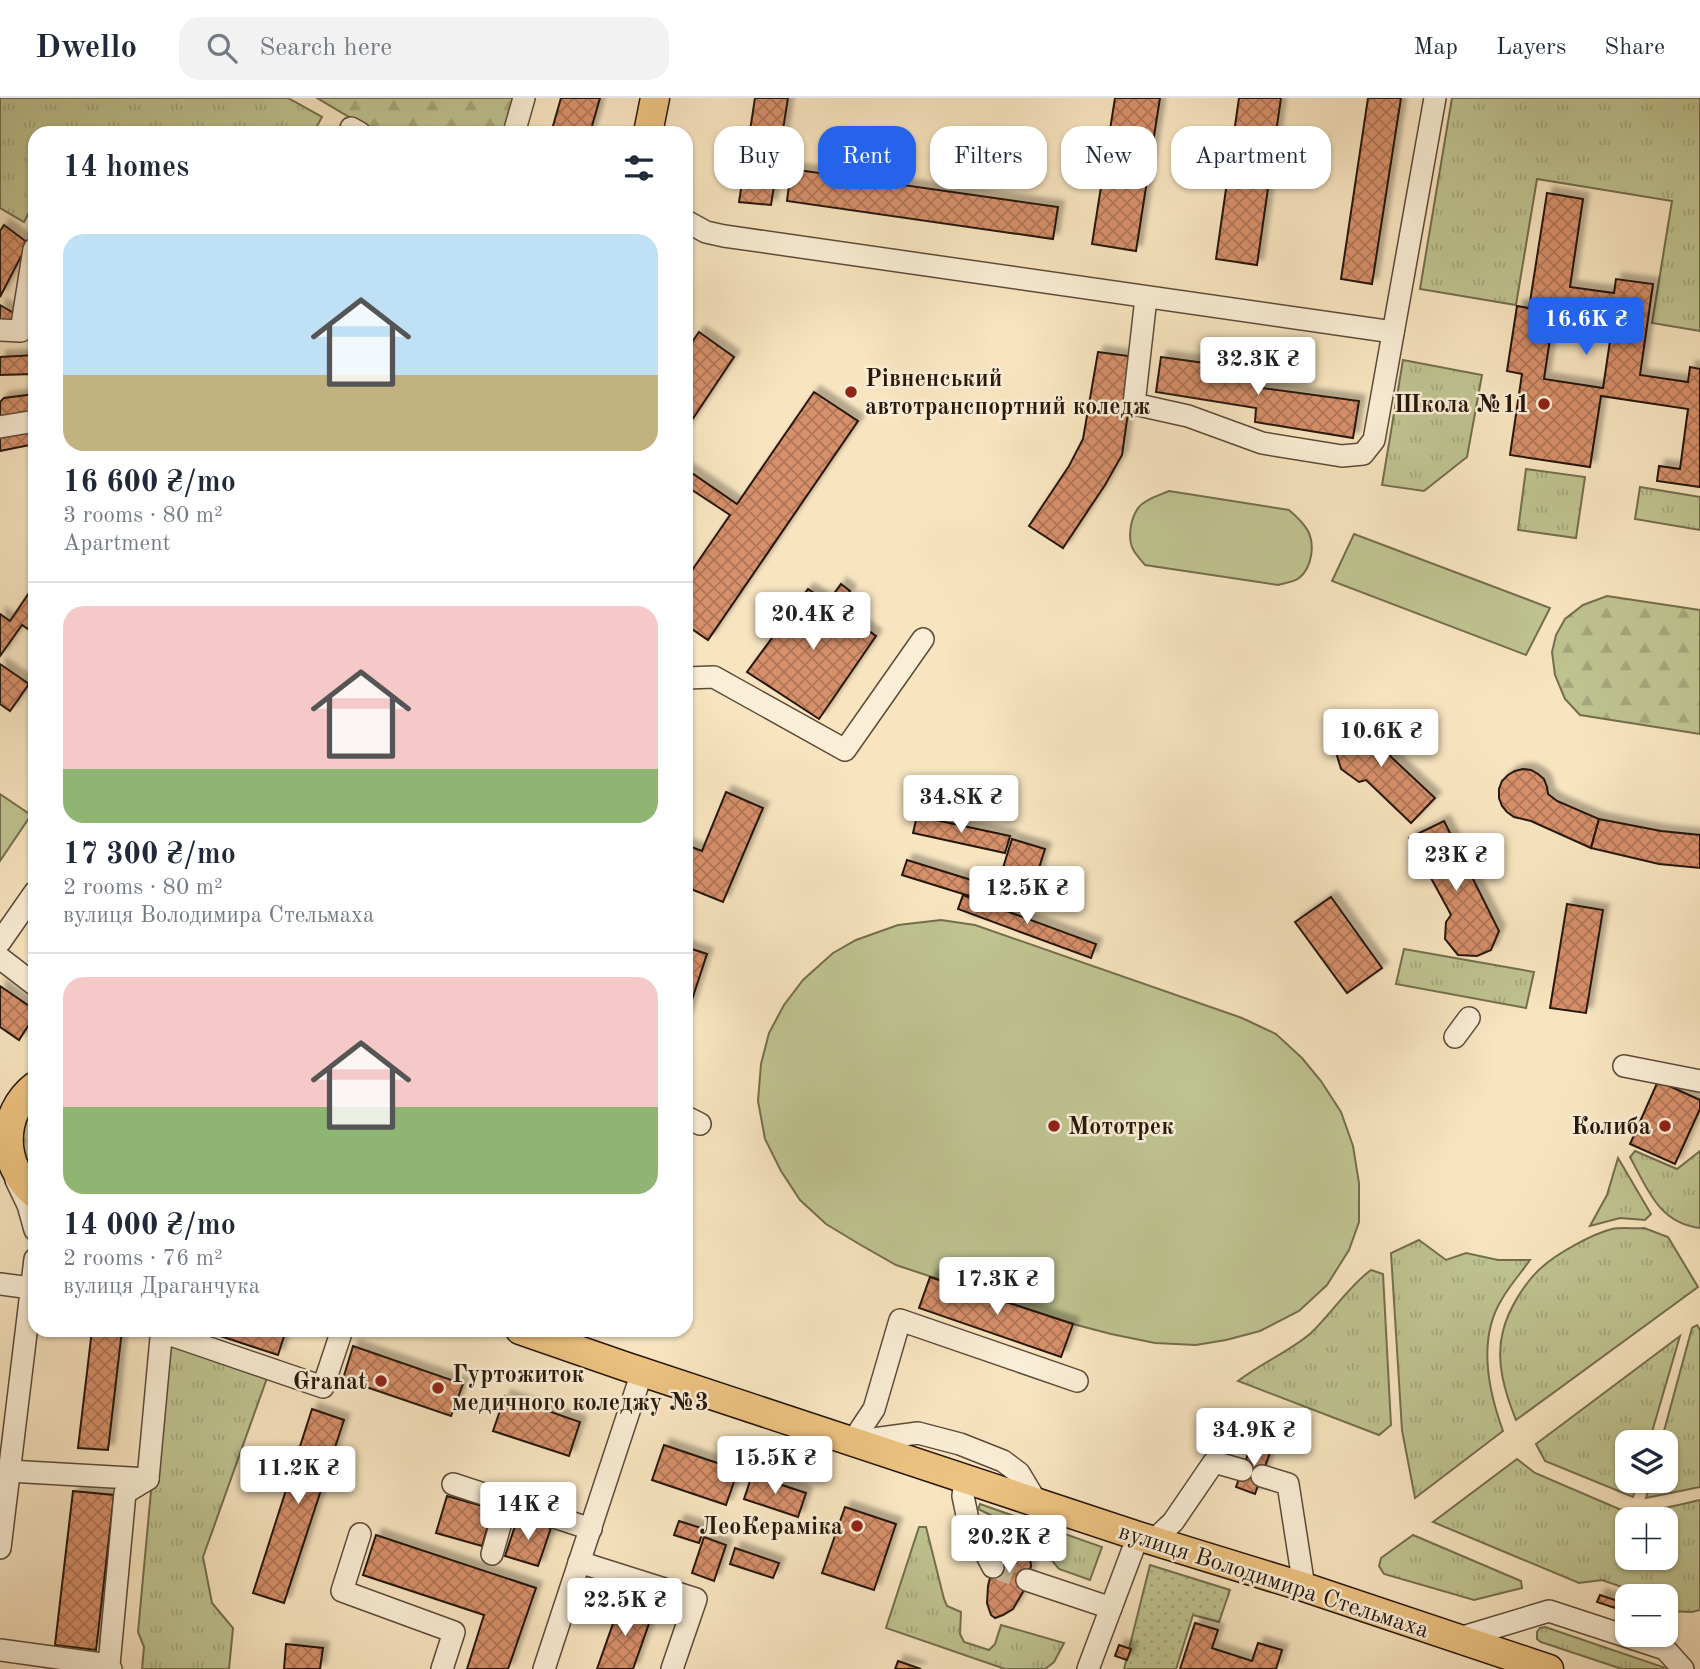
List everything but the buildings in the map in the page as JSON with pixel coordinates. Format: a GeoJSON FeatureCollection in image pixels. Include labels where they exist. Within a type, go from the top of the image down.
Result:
{"type":"FeatureCollection","features":[{"type":"Feature","properties":{"kind":"main road"},"geometry":{"type":"LineString","coordinates":[[649,126],[655,98]]}},
{"type":"Feature","properties":{"kind":"main road"},"geometry":{"type":"LineString","coordinates":[[0,1081],[28,1085]]}},
{"type":"Feature","properties":{"kind":"main road"},"geometry":{"type":"LineString","coordinates":[[28,1090],[21,1095],[2,1119],[2,1149],[7,1171],[28,1189]]}},
{"type":"Feature","properties":{"kind":"main road","name":"вулиця Володимира Стельмаха"},"geometry":{"type":"LineString","coordinates":[[540,1337],[1146,1539],[1304,1587],[1549,1669]]}},
{"type":"Feature","properties":{"kind":"street"},"geometry":{"type":"LineString","coordinates":[[516,126],[524,98]]}},
{"type":"Feature","properties":{"kind":"street"},"geometry":{"type":"LineString","coordinates":[[1146,298],[1134,404],[1188,416],[1262,443],[1342,456],[1363,454],[1374,440],[1435,98]]}},
{"type":"Feature","properties":{"kind":"street"},"geometry":{"type":"LineString","coordinates":[[693,225],[706,232],[724,236],[1394,332]]}},
{"type":"Feature","properties":{"kind":"street"},"geometry":{"type":"LineString","coordinates":[[19,331],[28,282]]}},
{"type":"Feature","properties":{"kind":"street"},"geometry":{"type":"LineString","coordinates":[[0,427],[28,422]]}},
{"type":"Feature","properties":{"kind":"street"},"geometry":{"type":"LineString","coordinates":[[693,678],[714,677],[845,750],[922,639]]}},
{"type":"Feature","properties":{"kind":"street"},"geometry":{"type":"LineString","coordinates":[[0,942],[28,902]]}},
{"type":"Feature","properties":{"kind":"street"},"geometry":{"type":"LineString","coordinates":[[0,958],[28,980]]}},
{"type":"Feature","properties":{"kind":"street"},"geometry":{"type":"LineString","coordinates":[[1455,1037],[1469,1018]]}},
{"type":"Feature","properties":{"kind":"street"},"geometry":{"type":"LineString","coordinates":[[1625,1066],[1700,1081]]}},
{"type":"Feature","properties":{"kind":"street"},"geometry":{"type":"LineString","coordinates":[[7,1171],[28,1205]]}},
{"type":"Feature","properties":{"kind":"street"},"geometry":{"type":"LineString","coordinates":[[0,1284],[28,1288]]}},
{"type":"Feature","properties":{"kind":"street"},"geometry":{"type":"LineString","coordinates":[[0,1548],[28,1313]]}},
{"type":"Feature","properties":{"kind":"street"},"geometry":{"type":"LineString","coordinates":[[852,1442],[874,1409],[900,1320],[1077,1381]]}},
{"type":"Feature","properties":{"kind":"street"},"geometry":{"type":"LineString","coordinates":[[148,1479],[163,1337]]}},
{"type":"Feature","properties":{"kind":"street"},"geometry":{"type":"LineString","coordinates":[[177,1337],[323,1387],[340,1337]]}},
{"type":"Feature","properties":{"kind":"street"},"geometry":{"type":"LineString","coordinates":[[544,1669],[642,1372]]}},
{"type":"Feature","properties":{"kind":"street"},"geometry":{"type":"LineString","coordinates":[[852,1442],[918,1433],[960,1444],[1003,1461],[1019,1473],[1037,1503]]}},
{"type":"Feature","properties":{"kind":"street"},"geometry":{"type":"LineString","coordinates":[[1088,1669],[1111,1608],[1146,1539],[1173,1522],[1214,1462],[1288,1484],[1304,1587]]}},
{"type":"Feature","properties":{"kind":"street"},"geometry":{"type":"LineString","coordinates":[[9,1471],[148,1479]]}},
{"type":"Feature","properties":{"kind":"street"},"geometry":{"type":"LineString","coordinates":[[0,1650],[110,1667],[125,1493],[148,1479]]}},
{"type":"Feature","properties":{"kind":"street"},"geometry":{"type":"LineString","coordinates":[[965,1479],[963,1496],[968,1520],[993,1567]]}},
{"type":"Feature","properties":{"kind":"street"},"geometry":{"type":"LineString","coordinates":[[453,1484],[591,1528]]}},
{"type":"Feature","properties":{"kind":"street"},"geometry":{"type":"LineString","coordinates":[[492,1554],[507,1501]]}},
{"type":"Feature","properties":{"kind":"street"},"geometry":{"type":"LineString","coordinates":[[360,1534],[342,1591],[454,1632],[442,1669]]}},
{"type":"Feature","properties":{"kind":"street"},"geometry":{"type":"LineString","coordinates":[[579,1562],[696,1599],[671,1669]]}},
{"type":"Feature","properties":{"kind":"street"},"geometry":{"type":"LineString","coordinates":[[1027,1580],[1111,1608]]}},
{"type":"Feature","properties":{"kind":"street"},"geometry":{"type":"LineString","coordinates":[[1456,1639],[1549,1611],[1665,1649],[1683,1669]]}},
{"type":"Feature","properties":{"kind":"green space"},"geometry":{"type":"Polygon","coordinates":[[[0,98],[288,98],[322,117],[317,126],[28,126],[28,214],[24,222],[0,208],[0,98]]]}},
{"type":"Feature","properties":{"kind":"green space"},"geometry":{"type":"Polygon","coordinates":[[[317,98],[519,98],[512,126],[364,126],[317,98]]]}},
{"type":"Feature","properties":{"kind":"green space"},"geometry":{"type":"Polygon","coordinates":[[[1452,98],[1700,98],[1700,331],[1652,323],[1672,201],[1537,179],[1516,305],[1420,289],[1452,98]]]}},
{"type":"Feature","properties":{"kind":"green space"},"geometry":{"type":"Polygon","coordinates":[[[1403,360],[1482,375],[1467,457],[1424,491],[1382,485],[1403,360]]]}},
{"type":"Feature","properties":{"kind":"green space"},"geometry":{"type":"Polygon","coordinates":[[[1526,469],[1585,477],[1576,538],[1518,530],[1526,469]]]}},
{"type":"Feature","properties":{"kind":"green space"},"geometry":{"type":"Polygon","coordinates":[[[1640,487],[1700,497],[1700,530],[1635,519],[1640,487]]]}},
{"type":"Feature","properties":{"kind":"green space"},"geometry":{"type":"Polygon","coordinates":[[[1169,491],[1289,510],[1304,525],[1310,537],[1311,556],[1307,568],[1297,579],[1278,585],[1145,565],[1132,546],[1130,535],[1133,517],[1145,502],[1169,491]]]}},
{"type":"Feature","properties":{"kind":"green space"},"geometry":{"type":"Polygon","coordinates":[[[1354,534],[1550,608],[1526,655],[1332,581],[1354,534]]]}},
{"type":"Feature","properties":{"kind":"green space"},"geometry":{"type":"Polygon","coordinates":[[[1607,596],[1700,610],[1700,734],[1580,715],[1565,699],[1555,675],[1552,652],[1556,635],[1565,619],[1583,605],[1607,596]]]}},
{"type":"Feature","properties":{"kind":"green space"},"geometry":{"type":"Polygon","coordinates":[[[0,794],[28,813],[28,819],[0,861],[0,794]]]}},
{"type":"Feature","properties":{"kind":"green space","name":"Мототрек"},"geometry":{"type":"Polygon","coordinates":[[[941,920],[975,925],[1242,1018],[1276,1034],[1302,1058],[1341,1112],[1353,1146],[1359,1183],[1359,1222],[1349,1250],[1327,1285],[1299,1311],[1260,1331],[1196,1345],[1155,1343],[1073,1324],[896,1265],[826,1224],[800,1200],[765,1139],[758,1101],[761,1064],[769,1033],[784,1005],[803,980],[833,953],[856,940],[898,925],[941,920]]]}},
{"type":"Feature","properties":{"kind":"green space"},"geometry":{"type":"Polygon","coordinates":[[[1404,949],[1534,972],[1526,1008],[1396,984],[1404,949]]]}},
{"type":"Feature","properties":{"kind":"green space"},"geometry":{"type":"Polygon","coordinates":[[[28,1108],[28,1173],[20,1164],[19,1118],[28,1108]]]}},
{"type":"Feature","properties":{"kind":"green space"},"geometry":{"type":"Polygon","coordinates":[[[1635,1151],[1677,1169],[1700,1151],[1700,1228],[1674,1219],[1656,1203],[1630,1157],[1635,1151]]]}},
{"type":"Feature","properties":{"kind":"green space"},"geometry":{"type":"Polygon","coordinates":[[[1618,1158],[1651,1214],[1645,1220],[1620,1218],[1590,1226],[1607,1195],[1618,1158]]]}},
{"type":"Feature","properties":{"kind":"green space"},"geometry":{"type":"Polygon","coordinates":[[[1644,1228],[1668,1237],[1698,1287],[1516,1420],[1505,1388],[1500,1354],[1505,1323],[1523,1289],[1548,1263],[1585,1240],[1612,1229],[1644,1228]]]}},
{"type":"Feature","properties":{"kind":"green space"},"geometry":{"type":"Polygon","coordinates":[[[1419,1240],[1446,1260],[1466,1253],[1498,1260],[1530,1260],[1508,1289],[1494,1314],[1487,1348],[1493,1399],[1503,1431],[1415,1498],[1402,1430],[1391,1253],[1419,1240]]]}},
{"type":"Feature","properties":{"kind":"green space"},"geometry":{"type":"Polygon","coordinates":[[[1371,1270],[1383,1274],[1391,1425],[1379,1435],[1238,1381],[1311,1333],[1371,1270]]]}},
{"type":"Feature","properties":{"kind":"green space"},"geometry":{"type":"Polygon","coordinates":[[[1697,1325],[1700,1330],[1700,1487],[1678,1491],[1678,1430],[1664,1430],[1692,1328],[1697,1325]]]}},
{"type":"Feature","properties":{"kind":"green space"},"geometry":{"type":"Polygon","coordinates":[[[1680,1336],[1653,1430],[1615,1430],[1615,1490],[1545,1461],[1536,1444],[1680,1336]]]}},
{"type":"Feature","properties":{"kind":"green space"},"geometry":{"type":"Polygon","coordinates":[[[165,1340],[267,1378],[203,1557],[212,1603],[233,1628],[229,1669],[142,1669],[144,1647],[138,1632],[165,1340]]]}},
{"type":"Feature","properties":{"kind":"green space"},"geometry":{"type":"Polygon","coordinates":[[[1517,1459],[1535,1473],[1615,1507],[1615,1570],[1678,1570],[1678,1507],[1670,1507],[1700,1500],[1700,1610],[1678,1611],[1678,1584],[1615,1585],[1602,1580],[1579,1583],[1433,1522],[1517,1459]]]}},
{"type":"Feature","properties":{"kind":"green space"},"geometry":{"type":"Polygon","coordinates":[[[1647,1493],[1671,1493],[1646,1498],[1647,1493]]]}},
{"type":"Feature","properties":{"kind":"green space"},"geometry":{"type":"Polygon","coordinates":[[[980,1504],[1102,1547],[1090,1580],[1059,1569],[1022,1530],[978,1509],[980,1504]]]}},
{"type":"Feature","properties":{"kind":"green space"},"geometry":{"type":"Polygon","coordinates":[[[919,1527],[926,1527],[947,1606],[961,1612],[960,1634],[964,1642],[989,1650],[995,1644],[1001,1625],[1064,1643],[1054,1662],[1045,1669],[1005,1669],[886,1628],[919,1527]]]}},
{"type":"Feature","properties":{"kind":"green space"},"geometry":{"type":"Polygon","coordinates":[[[1413,1535],[1521,1581],[1522,1588],[1474,1600],[1384,1574],[1379,1566],[1381,1558],[1413,1535]]]}},
{"type":"Feature","properties":{"kind":"green space"},"geometry":{"type":"Polygon","coordinates":[[[1150,1565],[1230,1590],[1219,1622],[1193,1615],[1176,1669],[1124,1669],[1150,1565]]]}},
{"type":"Feature","properties":{"kind":"green space"},"geometry":{"type":"Polygon","coordinates":[[[1545,1627],[1665,1669],[1622,1669],[1541,1642],[1537,1639],[1537,1632],[1545,1627]]]}},
{"type":"Feature","properties":{"kind":"tunnel"},"geometry":{"type":"LineString","coordinates":[[993,1567],[1027,1580]]}},
{"type":"Feature","properties":{"kind":"place","name":"Рівненський автотранспортний коледж"},"geometry":{"type":"Point","coordinates":[851,392]}},
{"type":"Feature","properties":{"kind":"place","name":"Школа №11"},"geometry":{"type":"Point","coordinates":[1544,404]}},
{"type":"Feature","properties":{"kind":"place","name":"Мототрек"},"geometry":{"type":"Point","coordinates":[1054,1126]}},
{"type":"Feature","properties":{"kind":"place","name":"Колиба"},"geometry":{"type":"Point","coordinates":[1665,1126]}},
{"type":"Feature","properties":{"kind":"place","name":"Granat"},"geometry":{"type":"Point","coordinates":[381,1381]}},
{"type":"Feature","properties":{"kind":"place","name":"Гуртожиток медичного коледжу №3"},"geometry":{"type":"Point","coordinates":[438,1388]}},
{"type":"Feature","properties":{"kind":"place","name":"ЛеоКерамiка"},"geometry":{"type":"Point","coordinates":[857,1526]}}]}
